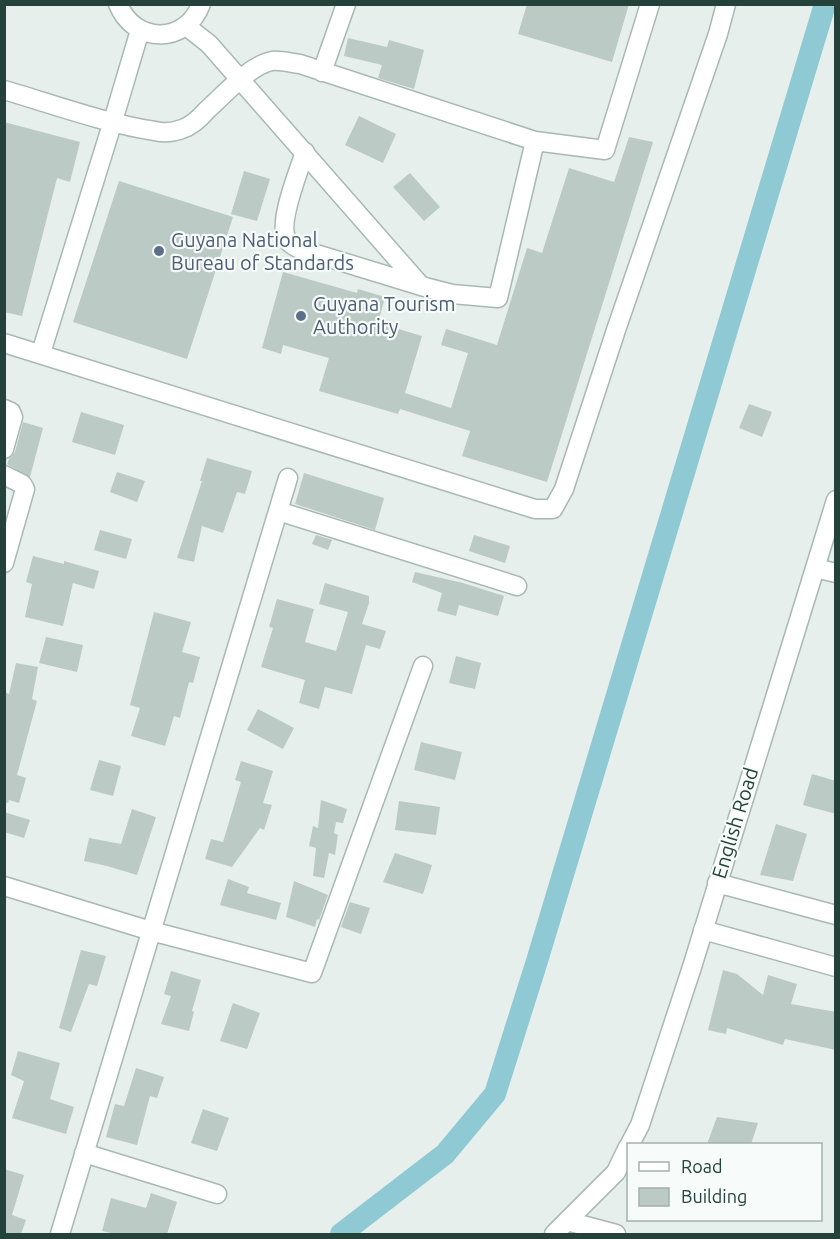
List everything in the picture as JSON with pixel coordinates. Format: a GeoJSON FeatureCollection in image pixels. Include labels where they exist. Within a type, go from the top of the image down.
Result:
{"type":"FeatureCollection","features":[{"type":"Feature","properties":{"kind":"street"},"geometry":{"type":"LineString","coordinates":[[118,4],[121,13],[129,23],[151,34],[163,35],[186,26],[195,18],[201,4]]}},
{"type":"Feature","properties":{"kind":"street"},"geometry":{"type":"LineString","coordinates":[[322,72],[346,4]]}},
{"type":"Feature","properties":{"kind":"street"},"geometry":{"type":"LineString","coordinates":[[4,90],[156,132],[183,129],[193,124],[240,80],[262,64],[274,61],[300,64],[535,141],[605,150],[650,4]]}},
{"type":"Feature","properties":{"kind":"street"},"geometry":{"type":"LineString","coordinates":[[4,343],[536,509],[553,509],[564,489],[718,34],[726,4]]}},
{"type":"Feature","properties":{"kind":"street"},"geometry":{"type":"LineString","coordinates":[[186,26],[209,44],[421,286]]}},
{"type":"Feature","properties":{"kind":"street"},"geometry":{"type":"LineString","coordinates":[[40,353],[140,30]]}},
{"type":"Feature","properties":{"kind":"street"},"geometry":{"type":"LineString","coordinates":[[305,152],[285,219],[285,232],[289,243],[300,249],[421,286],[452,294],[498,298],[535,141]]}},
{"type":"Feature","properties":{"kind":"street"},"geometry":{"type":"LineString","coordinates":[[4,409],[11,412],[14,417],[4,449]]}},
{"type":"Feature","properties":{"kind":"street"},"geometry":{"type":"LineString","coordinates":[[4,475],[22,484],[25,489],[4,563]]}},
{"type":"Feature","properties":{"kind":"street"},"geometry":{"type":"LineString","coordinates":[[60,1234],[288,478]]}},
{"type":"Feature","properties":{"kind":"street","name":"English Road"},"geometry":{"type":"LineString","coordinates":[[631,1143],[640,1125],[703,930],[815,568],[833,522],[836,500]]}},
{"type":"Feature","properties":{"kind":"street"},"geometry":{"type":"LineString","coordinates":[[278,511],[517,586]]}},
{"type":"Feature","properties":{"kind":"street"},"geometry":{"type":"LineString","coordinates":[[815,568],[836,573]]}},
{"type":"Feature","properties":{"kind":"street"},"geometry":{"type":"LineString","coordinates":[[4,886],[151,931],[312,974],[423,666]]}},
{"type":"Feature","properties":{"kind":"street"},"geometry":{"type":"LineString","coordinates":[[717,884],[836,915]]}},
{"type":"Feature","properties":{"kind":"street"},"geometry":{"type":"LineString","coordinates":[[703,930],[836,967]]}},
{"type":"Feature","properties":{"kind":"street","name":"English Road"},"geometry":{"type":"LineString","coordinates":[[554,1234],[616,1172],[627,1150]]}},
{"type":"Feature","properties":{"kind":"street"},"geometry":{"type":"LineString","coordinates":[[84,1153],[217,1194]]}},
{"type":"Feature","properties":{"kind":"street"},"geometry":{"type":"LineString","coordinates":[[567,1221],[616,1234]]}},
{"type":"Feature","properties":{"kind":"building"},"geometry":{"type":"Polygon","coordinates":[[[527,4],[629,4],[612,62],[518,34],[527,4]]]}},
{"type":"Feature","properties":{"kind":"building"},"geometry":{"type":"Polygon","coordinates":[[[348,38],[387,47],[389,40],[424,50],[414,89],[378,78],[382,65],[344,56],[348,38]]]}},
{"type":"Feature","properties":{"kind":"building"},"geometry":{"type":"Polygon","coordinates":[[[359,116],[396,134],[383,163],[345,145],[359,116]]]}},
{"type":"Feature","properties":{"kind":"building"},"geometry":{"type":"Polygon","coordinates":[[[4,122],[80,142],[70,182],[57,178],[22,316],[4,312],[4,122]]]}},
{"type":"Feature","properties":{"kind":"building"},"geometry":{"type":"Polygon","coordinates":[[[629,137],[653,142],[547,482],[462,456],[470,431],[400,409],[398,414],[319,391],[329,358],[283,345],[281,354],[262,348],[283,272],[357,293],[358,289],[385,297],[378,323],[422,336],[405,393],[451,408],[468,353],[441,345],[446,329],[497,345],[527,248],[542,253],[569,168],[614,182],[629,137]]]}},
{"type":"Feature","properties":{"kind":"building"},"geometry":{"type":"Polygon","coordinates":[[[244,171],[270,179],[257,221],[231,214],[244,171]]]}},
{"type":"Feature","properties":{"kind":"building"},"geometry":{"type":"Polygon","coordinates":[[[410,173],[440,207],[424,221],[393,187],[410,173]]]}},
{"type":"Feature","properties":{"kind":"building","name":"Guyana National Bureau of Standards"},"geometry":{"type":"Polygon","coordinates":[[[119,181],[233,217],[187,359],[73,322],[119,181]]]}},
{"type":"Feature","properties":{"kind":"building"},"geometry":{"type":"Polygon","coordinates":[[[749,404],[772,412],[762,437],[739,428],[749,404]]]}},
{"type":"Feature","properties":{"kind":"building"},"geometry":{"type":"Polygon","coordinates":[[[81,412],[124,425],[115,455],[72,442],[81,412]]]}},
{"type":"Feature","properties":{"kind":"building"},"geometry":{"type":"Polygon","coordinates":[[[23,422],[43,428],[30,477],[7,464],[15,452],[23,422]]]}},
{"type":"Feature","properties":{"kind":"building"},"geometry":{"type":"Polygon","coordinates":[[[207,458],[252,471],[245,494],[237,492],[223,533],[202,526],[194,562],[177,558],[202,481],[200,481],[207,458]]]}},
{"type":"Feature","properties":{"kind":"building"},"geometry":{"type":"Polygon","coordinates":[[[117,472],[145,481],[137,502],[110,492],[117,472]]]}},
{"type":"Feature","properties":{"kind":"building"},"geometry":{"type":"Polygon","coordinates":[[[304,473],[384,498],[375,530],[295,504],[304,473]]]}},
{"type":"Feature","properties":{"kind":"building"},"geometry":{"type":"Polygon","coordinates":[[[100,530],[132,539],[126,559],[94,550],[100,530]]]}},
{"type":"Feature","properties":{"kind":"building"},"geometry":{"type":"Polygon","coordinates":[[[316,535],[332,540],[328,550],[312,544],[316,535]]]}},
{"type":"Feature","properties":{"kind":"building"},"geometry":{"type":"Polygon","coordinates":[[[474,535],[510,546],[505,563],[469,551],[474,535]]]}},
{"type":"Feature","properties":{"kind":"building"},"geometry":{"type":"Polygon","coordinates":[[[33,556],[64,564],[64,561],[99,571],[94,589],[73,583],[63,626],[25,617],[32,584],[26,582],[33,556]]]}},
{"type":"Feature","properties":{"kind":"building"},"geometry":{"type":"Polygon","coordinates":[[[415,572],[463,583],[504,596],[498,616],[459,605],[456,616],[437,611],[442,593],[412,582],[415,572]]]}},
{"type":"Feature","properties":{"kind":"building"},"geometry":{"type":"Polygon","coordinates":[[[325,583],[369,596],[362,624],[386,631],[380,649],[366,645],[352,694],[325,687],[319,709],[299,703],[305,680],[261,667],[273,628],[269,627],[277,599],[314,609],[305,642],[336,651],[348,612],[319,604],[325,583]]]}},
{"type":"Feature","properties":{"kind":"building"},"geometry":{"type":"Polygon","coordinates":[[[154,612],[191,622],[182,652],[200,657],[193,683],[189,682],[180,718],[174,716],[165,746],[131,736],[140,708],[130,705],[154,612]]]}},
{"type":"Feature","properties":{"kind":"building"},"geometry":{"type":"Polygon","coordinates":[[[46,637],[83,645],[77,672],[39,663],[46,637]]]}},
{"type":"Feature","properties":{"kind":"building"},"geometry":{"type":"Polygon","coordinates":[[[456,656],[481,663],[475,689],[449,683],[456,656]]]}},
{"type":"Feature","properties":{"kind":"building"},"geometry":{"type":"Polygon","coordinates":[[[16,663],[38,667],[32,699],[37,701],[17,775],[26,778],[19,803],[9,800],[8,803],[4,802],[4,692],[9,694],[16,663]]]}},
{"type":"Feature","properties":{"kind":"building"},"geometry":{"type":"Polygon","coordinates":[[[258,709],[294,728],[283,749],[247,730],[258,709]]]}},
{"type":"Feature","properties":{"kind":"building"},"geometry":{"type":"Polygon","coordinates":[[[421,742],[462,752],[455,780],[414,770],[421,742]]]}},
{"type":"Feature","properties":{"kind":"building"},"geometry":{"type":"Polygon","coordinates":[[[99,760],[121,766],[113,796],[90,790],[99,760]]]}},
{"type":"Feature","properties":{"kind":"building"},"geometry":{"type":"Polygon","coordinates":[[[241,761],[273,771],[263,803],[272,805],[264,830],[260,828],[232,867],[205,859],[211,839],[223,842],[241,782],[235,780],[241,761]]]}},
{"type":"Feature","properties":{"kind":"building"},"geometry":{"type":"Polygon","coordinates":[[[812,774],[836,781],[836,814],[803,805],[812,774]]]}},
{"type":"Feature","properties":{"kind":"building"},"geometry":{"type":"Polygon","coordinates":[[[321,800],[347,809],[343,823],[336,822],[334,833],[338,835],[335,855],[329,853],[324,878],[313,876],[316,848],[309,846],[313,826],[318,828],[321,800]]]}},
{"type":"Feature","properties":{"kind":"building"},"geometry":{"type":"Polygon","coordinates":[[[399,801],[440,807],[436,835],[395,830],[399,801]]]}},
{"type":"Feature","properties":{"kind":"building"},"geometry":{"type":"Polygon","coordinates":[[[132,809],[156,817],[137,875],[84,861],[89,838],[121,844],[132,809]]]}},
{"type":"Feature","properties":{"kind":"building"},"geometry":{"type":"Polygon","coordinates":[[[4,812],[30,820],[24,838],[4,832],[4,812]]]}},
{"type":"Feature","properties":{"kind":"building"},"geometry":{"type":"Polygon","coordinates":[[[776,824],[807,834],[793,881],[760,875],[776,824]]]}},
{"type":"Feature","properties":{"kind":"building"},"geometry":{"type":"Polygon","coordinates":[[[395,853],[432,865],[423,894],[383,882],[395,853]]]}},
{"type":"Feature","properties":{"kind":"building"},"geometry":{"type":"Polygon","coordinates":[[[228,879],[249,887],[247,893],[281,903],[276,920],[220,905],[228,879]]]}},
{"type":"Feature","properties":{"kind":"building"},"geometry":{"type":"Polygon","coordinates":[[[294,881],[328,895],[315,927],[286,917],[294,881]]]}},
{"type":"Feature","properties":{"kind":"building"},"geometry":{"type":"Polygon","coordinates":[[[350,902],[370,908],[361,934],[341,927],[350,902]]]}},
{"type":"Feature","properties":{"kind":"building"},"geometry":{"type":"Polygon","coordinates":[[[81,950],[106,956],[97,986],[89,984],[71,1032],[59,1028],[81,950]]]}},
{"type":"Feature","properties":{"kind":"building"},"geometry":{"type":"Polygon","coordinates":[[[723,970],[737,974],[763,995],[768,975],[797,984],[791,1004],[836,1012],[836,1050],[785,1039],[783,1045],[727,1028],[726,1034],[708,1030],[723,970]]]}},
{"type":"Feature","properties":{"kind":"building"},"geometry":{"type":"Polygon","coordinates":[[[171,971],[201,980],[189,1031],[161,1024],[171,996],[164,994],[171,971]]]}},
{"type":"Feature","properties":{"kind":"building"},"geometry":{"type":"Polygon","coordinates":[[[233,1003],[260,1013],[247,1049],[220,1041],[233,1003]]]}},
{"type":"Feature","properties":{"kind":"building"},"geometry":{"type":"Polygon","coordinates":[[[18,1051],[60,1063],[50,1099],[74,1107],[66,1134],[12,1118],[24,1081],[11,1075],[18,1051]]]}},
{"type":"Feature","properties":{"kind":"building"},"geometry":{"type":"Polygon","coordinates":[[[136,1068],[164,1077],[157,1098],[150,1096],[137,1145],[106,1137],[115,1104],[124,1106],[136,1068]]]}},
{"type":"Feature","properties":{"kind":"building"},"geometry":{"type":"Polygon","coordinates":[[[203,1109],[229,1118],[217,1151],[191,1143],[203,1109]]]}},
{"type":"Feature","properties":{"kind":"building"},"geometry":{"type":"Polygon","coordinates":[[[717,1117],[758,1123],[751,1143],[707,1143],[717,1117]]]}},
{"type":"Feature","properties":{"kind":"building"},"geometry":{"type":"Polygon","coordinates":[[[4,1169],[24,1175],[12,1215],[26,1220],[21,1234],[4,1234],[4,1169]]]}},
{"type":"Feature","properties":{"kind":"building"},"geometry":{"type":"Polygon","coordinates":[[[151,1193],[177,1202],[167,1234],[115,1234],[102,1231],[111,1198],[146,1208],[151,1193]]]}},
{"type":"Feature","properties":{"kind":"waterway"},"geometry":{"type":"LineString","coordinates":[[341,1234],[445,1154],[495,1094],[825,4]]}},
{"type":"Feature","properties":{"kind":"place","name":"Guyana National Bureau of Standards"},"geometry":{"type":"Point","coordinates":[159,251]}},
{"type":"Feature","properties":{"kind":"place","name":"Guyana Tourism Authority"},"geometry":{"type":"Point","coordinates":[301,316]}}]}
